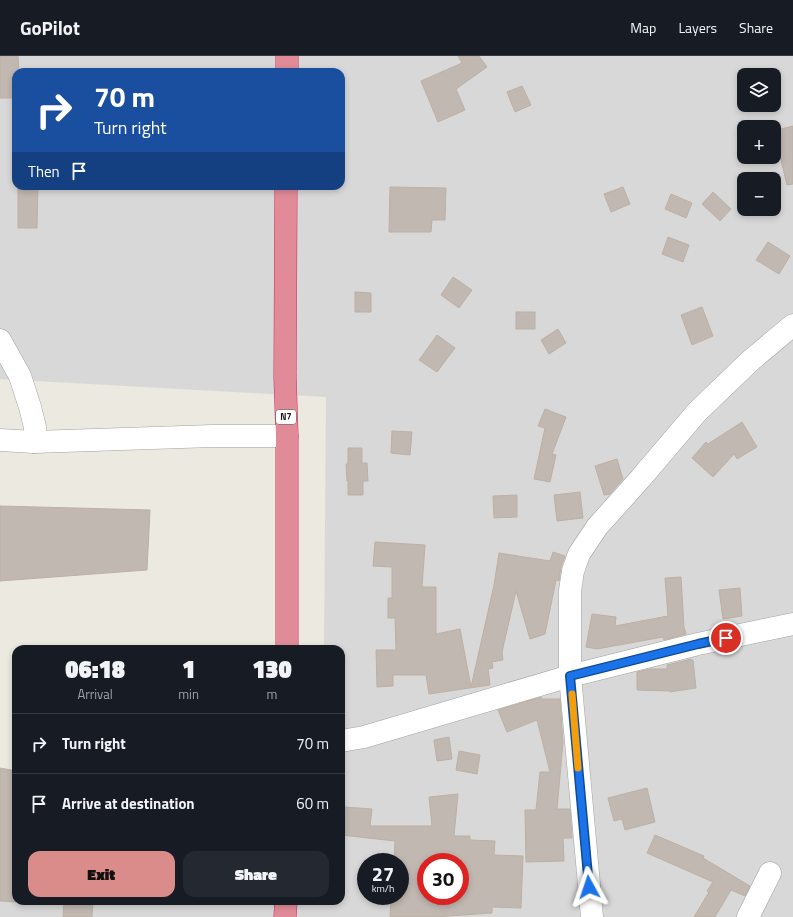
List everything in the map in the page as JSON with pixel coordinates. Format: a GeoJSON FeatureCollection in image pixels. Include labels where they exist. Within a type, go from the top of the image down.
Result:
{"type":"FeatureCollection","features":[{"type":"Feature","properties":{"kind":"highway"},"geometry":{"type":"LineString","coordinates":[[287,56],[287,68]]}},
{"type":"Feature","properties":{"kind":"highway","name":"N7"},"geometry":{"type":"LineString","coordinates":[[286,190],[285,376],[287,645]]}},
{"type":"Feature","properties":{"kind":"highway"},"geometry":{"type":"LineString","coordinates":[[285,917],[286,905]]}},
{"type":"Feature","properties":{"kind":"street"},"geometry":{"type":"LineString","coordinates":[[592,917],[570,676],[570,591],[573,571],[579,554],[597,527],[697,412],[750,361],[793,325]]}},
{"type":"Feature","properties":{"kind":"street"},"geometry":{"type":"LineString","coordinates":[[0,340],[20,376],[35,427],[34,442]]}},
{"type":"Feature","properties":{"kind":"street"},"geometry":{"type":"LineString","coordinates":[[0,440],[34,442],[212,436],[286,436]]}},
{"type":"Feature","properties":{"kind":"street"},"geometry":{"type":"LineString","coordinates":[[345,739],[364,737],[570,676],[698,644],[793,624]]}},
{"type":"Feature","properties":{"kind":"street"},"geometry":{"type":"LineString","coordinates":[[748,917],[770,874]]}},
{"type":"Feature","properties":{"kind":"shaded area"},"geometry":{"type":"Polygon","coordinates":[[[0,56],[793,56],[793,917],[0,917],[0,862],[12,891],[12,905],[345,905],[345,645],[324,645],[326,397],[0,379],[0,56]]]}},
{"type":"Feature","properties":{"kind":"building"},"geometry":{"type":"Polygon","coordinates":[[[0,56],[18,56],[19,68],[12,68],[12,98],[0,98],[0,56]]]}},
{"type":"Feature","properties":{"kind":"building"},"geometry":{"type":"Polygon","coordinates":[[[458,56],[479,56],[487,67],[456,89],[465,110],[438,122],[421,81],[462,63],[458,56]]]}},
{"type":"Feature","properties":{"kind":"building"},"geometry":{"type":"Polygon","coordinates":[[[522,86],[531,105],[515,112],[507,92],[522,86]]]}},
{"type":"Feature","properties":{"kind":"building"},"geometry":{"type":"Polygon","coordinates":[[[793,126],[793,184],[787,185],[781,160],[781,129],[793,126]]]}},
{"type":"Feature","properties":{"kind":"building"},"geometry":{"type":"Polygon","coordinates":[[[390,187],[446,188],[445,220],[432,220],[431,232],[389,232],[390,187]]]}},
{"type":"Feature","properties":{"kind":"building"},"geometry":{"type":"Polygon","coordinates":[[[623,187],[630,204],[611,212],[604,194],[623,187]]]}},
{"type":"Feature","properties":{"kind":"building"},"geometry":{"type":"Polygon","coordinates":[[[18,190],[38,190],[37,228],[18,228],[18,190]]]}},
{"type":"Feature","properties":{"kind":"building"},"geometry":{"type":"Polygon","coordinates":[[[713,192],[731,209],[720,221],[702,204],[713,192]]]}},
{"type":"Feature","properties":{"kind":"building"},"geometry":{"type":"Polygon","coordinates":[[[671,194],[692,203],[686,218],[665,209],[671,194]]]}},
{"type":"Feature","properties":{"kind":"building"},"geometry":{"type":"Polygon","coordinates":[[[668,237],[689,245],[683,262],[662,254],[668,237]]]}},
{"type":"Feature","properties":{"kind":"building"},"geometry":{"type":"Polygon","coordinates":[[[768,242],[790,256],[779,274],[756,260],[768,242]]]}},
{"type":"Feature","properties":{"kind":"building"},"geometry":{"type":"Polygon","coordinates":[[[453,277],[472,290],[459,308],[441,295],[453,277]]]}},
{"type":"Feature","properties":{"kind":"building"},"geometry":{"type":"Polygon","coordinates":[[[355,292],[371,293],[371,312],[355,312],[355,292]]]}},
{"type":"Feature","properties":{"kind":"building"},"geometry":{"type":"Polygon","coordinates":[[[702,307],[713,336],[692,345],[681,315],[702,307]]]}},
{"type":"Feature","properties":{"kind":"building"},"geometry":{"type":"Polygon","coordinates":[[[516,312],[535,312],[535,329],[516,329],[516,312]]]}},
{"type":"Feature","properties":{"kind":"building"},"geometry":{"type":"Polygon","coordinates":[[[558,329],[566,343],[549,354],[541,340],[558,329]]]}},
{"type":"Feature","properties":{"kind":"building"},"geometry":{"type":"Polygon","coordinates":[[[437,335],[455,348],[437,372],[419,360],[437,335]]]}},
{"type":"Feature","properties":{"kind":"building"},"geometry":{"type":"Polygon","coordinates":[[[545,409],[566,417],[552,454],[556,455],[550,482],[534,479],[545,428],[538,426],[545,409]]]}},
{"type":"Feature","properties":{"kind":"building"},"geometry":{"type":"Polygon","coordinates":[[[742,422],[757,447],[737,459],[734,454],[713,477],[692,458],[706,442],[708,444],[742,422]]]}},
{"type":"Feature","properties":{"kind":"building"},"geometry":{"type":"Polygon","coordinates":[[[392,431],[412,432],[410,455],[391,453],[392,431]]]}},
{"type":"Feature","properties":{"kind":"building"},"geometry":{"type":"Polygon","coordinates":[[[348,448],[362,448],[362,463],[367,463],[368,481],[363,481],[363,495],[348,495],[346,464],[348,464],[348,448]]]}},
{"type":"Feature","properties":{"kind":"building"},"geometry":{"type":"Polygon","coordinates":[[[617,459],[623,479],[610,494],[604,495],[595,466],[617,459]]]}},
{"type":"Feature","properties":{"kind":"building"},"geometry":{"type":"Polygon","coordinates":[[[580,492],[583,518],[557,521],[554,495],[580,492]]]}},
{"type":"Feature","properties":{"kind":"building"},"geometry":{"type":"Polygon","coordinates":[[[517,495],[517,517],[494,518],[493,496],[517,495]]]}},
{"type":"Feature","properties":{"kind":"building"},"geometry":{"type":"Polygon","coordinates":[[[0,506],[150,510],[147,570],[0,581],[0,506]]]}},
{"type":"Feature","properties":{"kind":"building"},"geometry":{"type":"Polygon","coordinates":[[[375,542],[425,545],[422,587],[436,587],[436,634],[460,629],[471,687],[494,585],[499,553],[550,561],[553,552],[565,556],[561,567],[559,581],[556,580],[545,634],[530,639],[516,591],[502,652],[503,660],[492,662],[493,668],[488,669],[490,685],[429,694],[426,675],[393,675],[393,686],[377,687],[376,650],[396,650],[395,618],[388,618],[388,598],[392,598],[392,567],[373,566],[375,542]]]}},
{"type":"Feature","properties":{"kind":"building"},"geometry":{"type":"Polygon","coordinates":[[[681,577],[684,627],[686,634],[664,640],[663,637],[597,649],[586,647],[592,614],[616,617],[615,626],[668,616],[665,578],[681,577]]]}},
{"type":"Feature","properties":{"kind":"building"},"geometry":{"type":"Polygon","coordinates":[[[740,588],[742,616],[723,619],[719,590],[740,588]]]}},
{"type":"Feature","properties":{"kind":"building"},"geometry":{"type":"Polygon","coordinates":[[[691,659],[693,660],[696,688],[670,692],[637,690],[637,672],[650,669],[667,669],[667,665],[691,659]]]}},
{"type":"Feature","properties":{"kind":"building"},"geometry":{"type":"Polygon","coordinates":[[[541,697],[542,699],[560,699],[563,743],[557,809],[570,809],[572,838],[563,838],[564,861],[526,862],[525,810],[536,810],[540,772],[550,772],[537,720],[507,732],[498,710],[541,697]]]}},
{"type":"Feature","properties":{"kind":"building"},"geometry":{"type":"Polygon","coordinates":[[[449,737],[452,759],[437,761],[434,740],[449,737]]]}},
{"type":"Feature","properties":{"kind":"building"},"geometry":{"type":"Polygon","coordinates":[[[459,751],[480,755],[477,774],[456,770],[459,751]]]}},
{"type":"Feature","properties":{"kind":"building"},"geometry":{"type":"Polygon","coordinates":[[[0,768],[12,770],[12,902],[0,901],[0,768]]]}},
{"type":"Feature","properties":{"kind":"building"},"geometry":{"type":"Polygon","coordinates":[[[647,788],[655,822],[625,830],[622,819],[614,821],[608,798],[647,788]]]}},
{"type":"Feature","properties":{"kind":"building"},"geometry":{"type":"Polygon","coordinates":[[[458,794],[454,836],[470,836],[470,840],[495,841],[494,855],[523,856],[521,908],[492,907],[492,913],[435,917],[390,917],[391,905],[409,905],[409,853],[394,853],[395,841],[345,835],[345,807],[372,809],[370,826],[432,826],[429,797],[458,794]]]}},
{"type":"Feature","properties":{"kind":"building"},"geometry":{"type":"Polygon","coordinates":[[[655,835],[704,856],[703,858],[750,886],[745,896],[731,890],[715,917],[694,917],[709,892],[707,891],[713,882],[647,853],[655,835]]]}},
{"type":"Feature","properties":{"kind":"building"},"geometry":{"type":"Polygon","coordinates":[[[64,905],[93,905],[92,917],[63,917],[64,905]]]}},
{"type":"Feature","properties":{"kind":"slow traffic"},"geometry":{"type":"LineString","coordinates":[[572,694],[578,768]]}},
{"type":"Feature","properties":{"kind":"route"},"geometry":{"type":"LineString","coordinates":[[589,887],[570,676],[726,638]]}}]}
